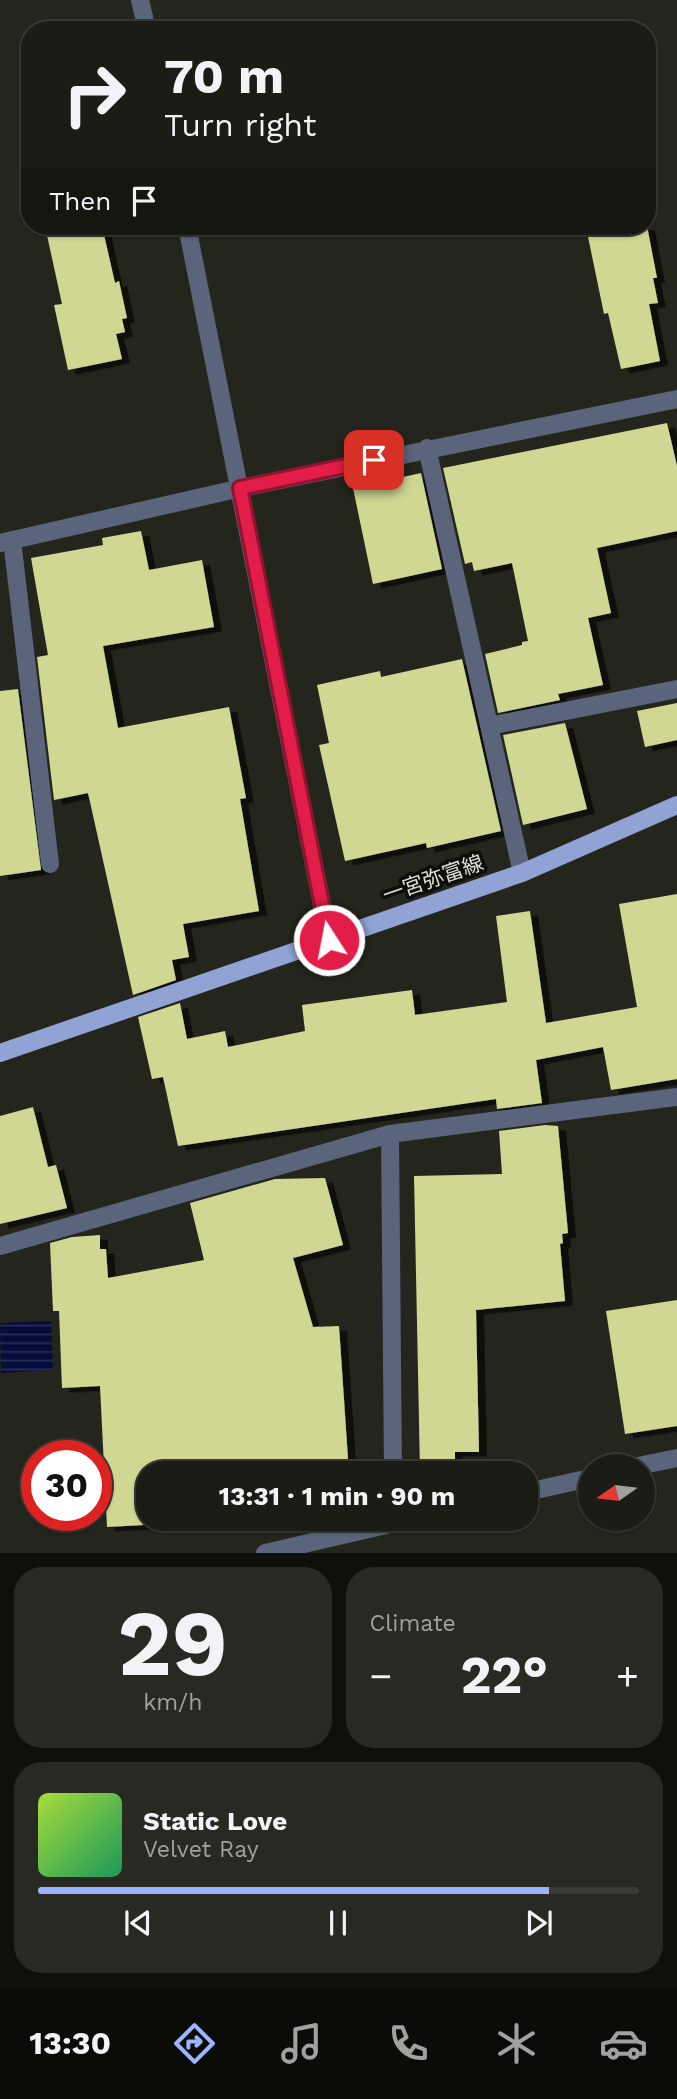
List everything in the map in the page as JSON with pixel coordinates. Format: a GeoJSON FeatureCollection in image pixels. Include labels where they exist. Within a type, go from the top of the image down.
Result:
{"type":"FeatureCollection","features":[{"type":"Feature","properties":{"kind":"main road","name":"一宮弥富線"},"geometry":{"type":"LineString","coordinates":[[0,1053],[522,873],[677,805]]}},
{"type":"Feature","properties":{"kind":"street"},"geometry":{"type":"LineString","coordinates":[[141,0],[144,21]]}},
{"type":"Feature","properties":{"kind":"street"},"geometry":{"type":"LineString","coordinates":[[189,235],[329,940]]}},
{"type":"Feature","properties":{"kind":"street"},"geometry":{"type":"LineString","coordinates":[[50,864],[6,541],[427,448],[677,399]]}},
{"type":"Feature","properties":{"kind":"street"},"geometry":{"type":"LineString","coordinates":[[427,448],[522,873]]}},
{"type":"Feature","properties":{"kind":"street"},"geometry":{"type":"LineString","coordinates":[[489,726],[677,688]]}},
{"type":"Feature","properties":{"kind":"street"},"geometry":{"type":"LineString","coordinates":[[0,1246],[390,1134],[677,1097]]}},
{"type":"Feature","properties":{"kind":"street"},"geometry":{"type":"LineString","coordinates":[[390,1134],[393,1461]]}},
{"type":"Feature","properties":{"kind":"street"},"geometry":{"type":"LineString","coordinates":[[655,1463],[677,1458]]}},
{"type":"Feature","properties":{"kind":"street"},"geometry":{"type":"LineString","coordinates":[[538,1490],[578,1481]]}},
{"type":"Feature","properties":{"kind":"street"},"geometry":{"type":"LineString","coordinates":[[265,1553],[353,1531]]}},
{"type":"Feature","properties":{"kind":"shaded area"},"geometry":{"type":"Polygon","coordinates":[[[51,1321],[53,1370],[1,1373],[0,1323],[51,1321]]]}},
{"type":"Feature","properties":{"kind":"building"},"geometry":{"type":"Polygon","coordinates":[[[47,235],[104,235],[115,283],[119,281],[127,318],[122,319],[125,332],[116,334],[122,359],[68,370],[54,305],[62,304],[47,235]]]}},
{"type":"Feature","properties":{"kind":"building"},"geometry":{"type":"Polygon","coordinates":[[[588,235],[649,235],[657,278],[653,278],[658,303],[649,304],[660,361],[621,369],[608,313],[604,314],[588,235]]]}},
{"type":"Feature","properties":{"kind":"building"},"geometry":{"type":"Polygon","coordinates":[[[667,423],[677,466],[677,531],[597,548],[611,613],[588,618],[603,685],[558,694],[560,700],[498,713],[485,654],[528,641],[512,563],[474,571],[472,562],[465,564],[443,468],[667,423]]]}},
{"type":"Feature","properties":{"kind":"building"},"geometry":{"type":"Polygon","coordinates":[[[421,473],[442,569],[373,584],[353,488],[421,473]]]}},
{"type":"Feature","properties":{"kind":"building"},"geometry":{"type":"Polygon","coordinates":[[[141,531],[149,570],[202,560],[214,627],[103,646],[118,728],[229,707],[246,798],[240,799],[259,911],[183,924],[189,957],[172,960],[176,980],[133,995],[88,793],[54,800],[37,657],[48,655],[31,558],[103,545],[102,538],[141,531]]]}},
{"type":"Feature","properties":{"kind":"building"},"geometry":{"type":"Polygon","coordinates":[[[462,659],[501,831],[427,848],[426,843],[345,861],[319,745],[329,743],[317,685],[380,671],[381,677],[462,659]]]}},
{"type":"Feature","properties":{"kind":"building"},"geometry":{"type":"Polygon","coordinates":[[[18,689],[41,870],[0,876],[0,691],[18,689]]]}},
{"type":"Feature","properties":{"kind":"building"},"geometry":{"type":"Polygon","coordinates":[[[677,703],[677,740],[645,747],[637,711],[677,703]]]}},
{"type":"Feature","properties":{"kind":"building"},"geometry":{"type":"Polygon","coordinates":[[[565,723],[587,809],[523,825],[503,735],[565,723]]]}},
{"type":"Feature","properties":{"kind":"building"},"geometry":{"type":"Polygon","coordinates":[[[677,894],[677,1079],[611,1090],[603,1047],[536,1060],[542,1103],[497,1109],[496,1099],[178,1146],[163,1077],[152,1079],[138,1017],[180,1003],[187,1039],[225,1031],[228,1047],[305,1031],[302,1005],[412,990],[415,1015],[507,1002],[496,916],[530,911],[546,1023],[637,1007],[619,904],[677,894]]]}},
{"type":"Feature","properties":{"kind":"building"},"geometry":{"type":"Polygon","coordinates":[[[33,1107],[48,1167],[56,1165],[67,1208],[0,1224],[0,1116],[33,1107]]]}},
{"type":"Feature","properties":{"kind":"building"},"geometry":{"type":"Polygon","coordinates":[[[558,1126],[568,1233],[562,1234],[563,1243],[560,1244],[565,1301],[476,1310],[479,1452],[455,1452],[455,1461],[420,1461],[414,1176],[502,1174],[499,1131],[558,1126]]]}},
{"type":"Feature","properties":{"kind":"building"},"geometry":{"type":"Polygon","coordinates":[[[325,1178],[343,1245],[293,1258],[313,1327],[339,1326],[348,1461],[136,1461],[136,1525],[112,1527],[112,1440],[103,1440],[100,1386],[62,1388],[59,1311],[53,1311],[50,1243],[72,1237],[100,1235],[100,1249],[106,1249],[108,1278],[204,1260],[190,1203],[275,1179],[325,1178]]]}},
{"type":"Feature","properties":{"kind":"building"},"geometry":{"type":"Polygon","coordinates":[[[677,1300],[677,1426],[625,1434],[606,1311],[677,1300]]]}},
{"type":"Feature","properties":{"kind":"route"},"geometry":{"type":"LineString","coordinates":[[329,940],[240,488],[374,460]]}}]}
